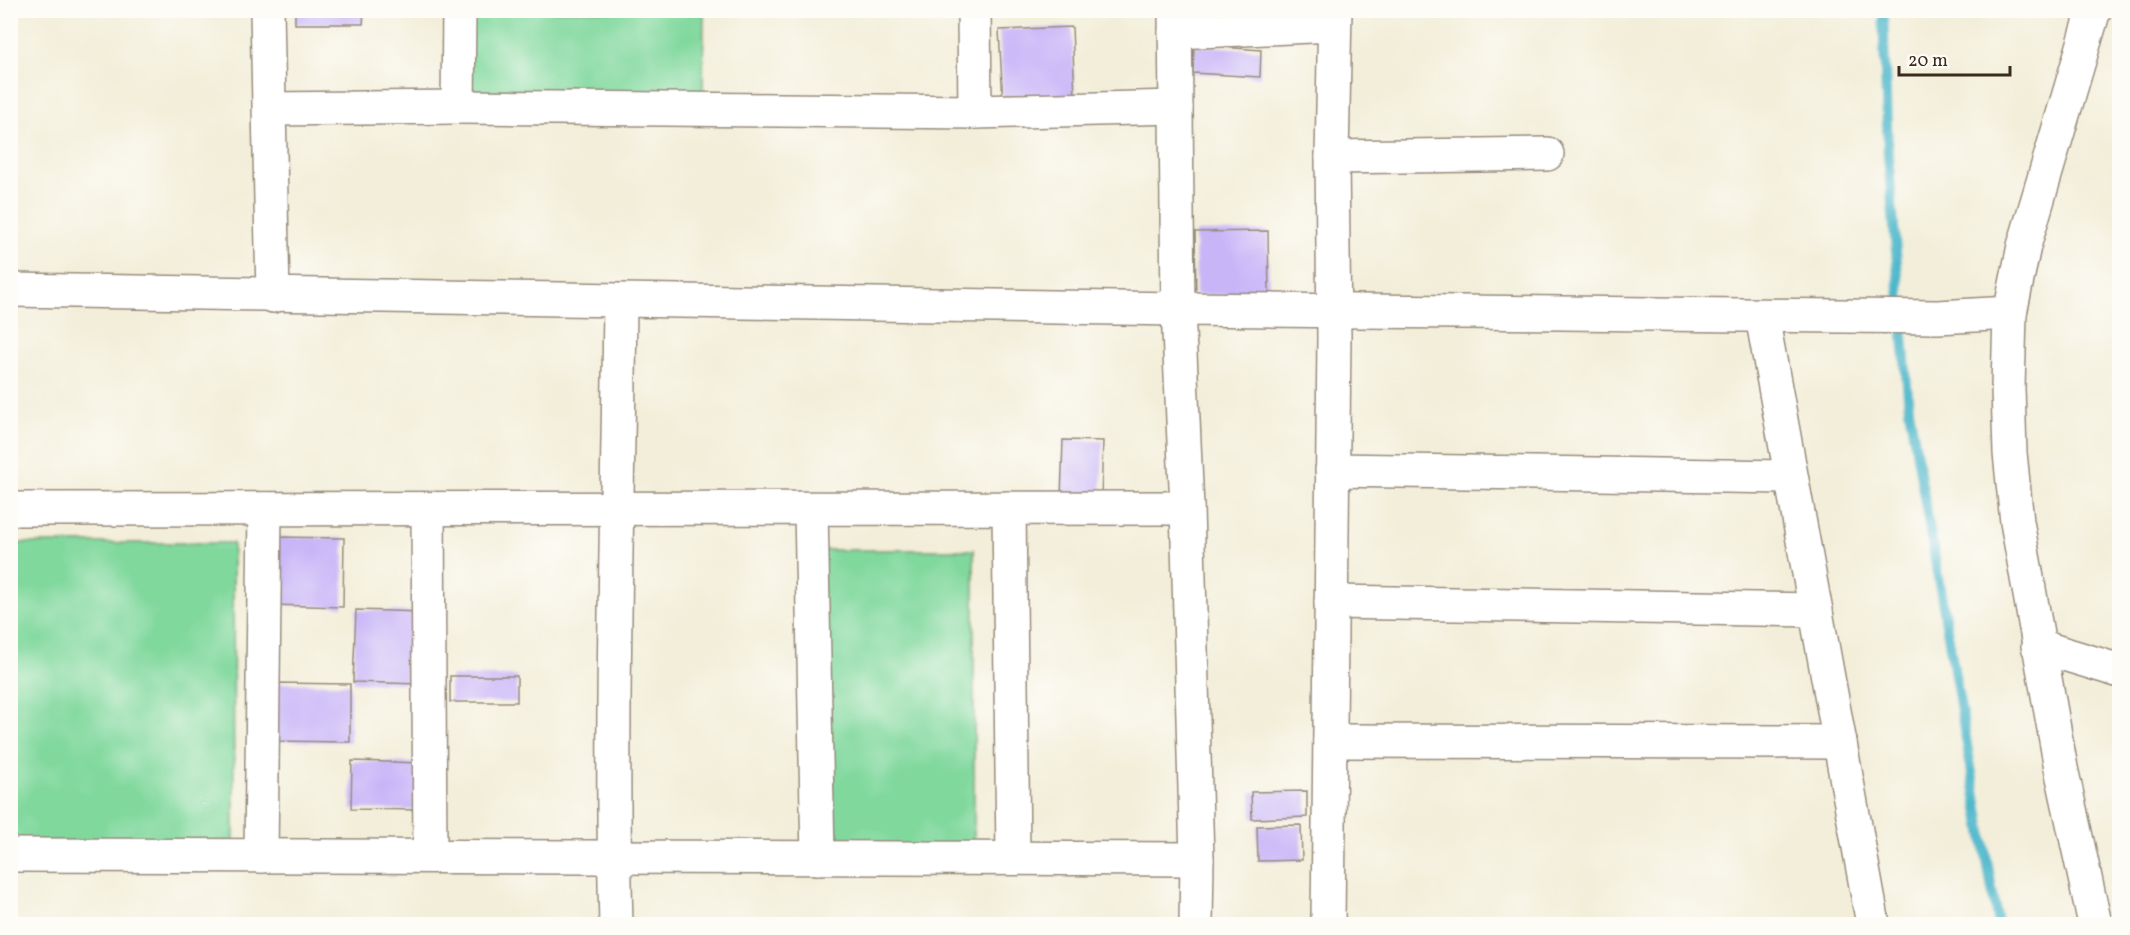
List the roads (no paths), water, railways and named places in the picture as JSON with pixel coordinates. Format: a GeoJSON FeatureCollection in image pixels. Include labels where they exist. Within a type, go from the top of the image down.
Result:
{"type":"FeatureCollection","features":[{"type":"Feature","properties":{"kind":"street"},"geometry":{"type":"LineString","coordinates":[[267,10],[273,296]]}},
{"type":"Feature","properties":{"kind":"street"},"geometry":{"type":"LineString","coordinates":[[458,107],[459,10]]}},
{"type":"Feature","properties":{"kind":"street"},"geometry":{"type":"LineString","coordinates":[[974,10],[975,112]]}},
{"type":"Feature","properties":{"kind":"street"},"geometry":{"type":"LineString","coordinates":[[2094,10],[2024,246],[2010,313],[2008,388],[2010,453],[2017,522],[2061,768],[2095,924]]}},
{"type":"Feature","properties":{"kind":"street"},"geometry":{"type":"LineString","coordinates":[[1196,924],[1197,859],[1187,508],[1178,309],[1175,22],[1335,18],[1332,157],[1334,310],[1328,924]]}},
{"type":"Feature","properties":{"kind":"street"},"geometry":{"type":"LineString","coordinates":[[270,109],[458,107],[975,112],[1176,107]]}},
{"type":"Feature","properties":{"kind":"street"},"geometry":{"type":"LineString","coordinates":[[1332,157],[1547,154]]}},
{"type":"Feature","properties":{"kind":"street"},"geometry":{"type":"LineString","coordinates":[[10,290],[273,296],[1762,316],[1938,317],[2010,313]]}},
{"type":"Feature","properties":{"kind":"street"},"geometry":{"type":"LineString","coordinates":[[616,924],[614,857],[616,509],[620,301]]}},
{"type":"Feature","properties":{"kind":"street"},"geometry":{"type":"LineString","coordinates":[[1762,316],[1874,924]]}},
{"type":"Feature","properties":{"kind":"street"},"geometry":{"type":"LineString","coordinates":[[1332,470],[1791,477]]}},
{"type":"Feature","properties":{"kind":"street"},"geometry":{"type":"LineString","coordinates":[[1009,508],[1013,858]]}},
{"type":"Feature","properties":{"kind":"street"},"geometry":{"type":"LineString","coordinates":[[10,509],[1187,508]]}},
{"type":"Feature","properties":{"kind":"street"},"geometry":{"type":"LineString","coordinates":[[261,856],[265,509]]}},
{"type":"Feature","properties":{"kind":"street"},"geometry":{"type":"LineString","coordinates":[[428,509],[430,856]]}},
{"type":"Feature","properties":{"kind":"street"},"geometry":{"type":"LineString","coordinates":[[812,509],[818,858]]}},
{"type":"Feature","properties":{"kind":"street"},"geometry":{"type":"LineString","coordinates":[[1331,602],[1816,610]]}},
{"type":"Feature","properties":{"kind":"street"},"geometry":{"type":"LineString","coordinates":[[2038,646],[2120,671]]}},
{"type":"Feature","properties":{"kind":"street"},"geometry":{"type":"LineString","coordinates":[[1330,741],[1840,742]]}},
{"type":"Feature","properties":{"kind":"street"},"geometry":{"type":"LineString","coordinates":[[10,855],[1197,859]]}},
{"type":"Feature","properties":{"kind":"waterway"},"geometry":{"type":"LineString","coordinates":[[1883,10],[1888,155],[1909,409],[1998,924]]}}]}
